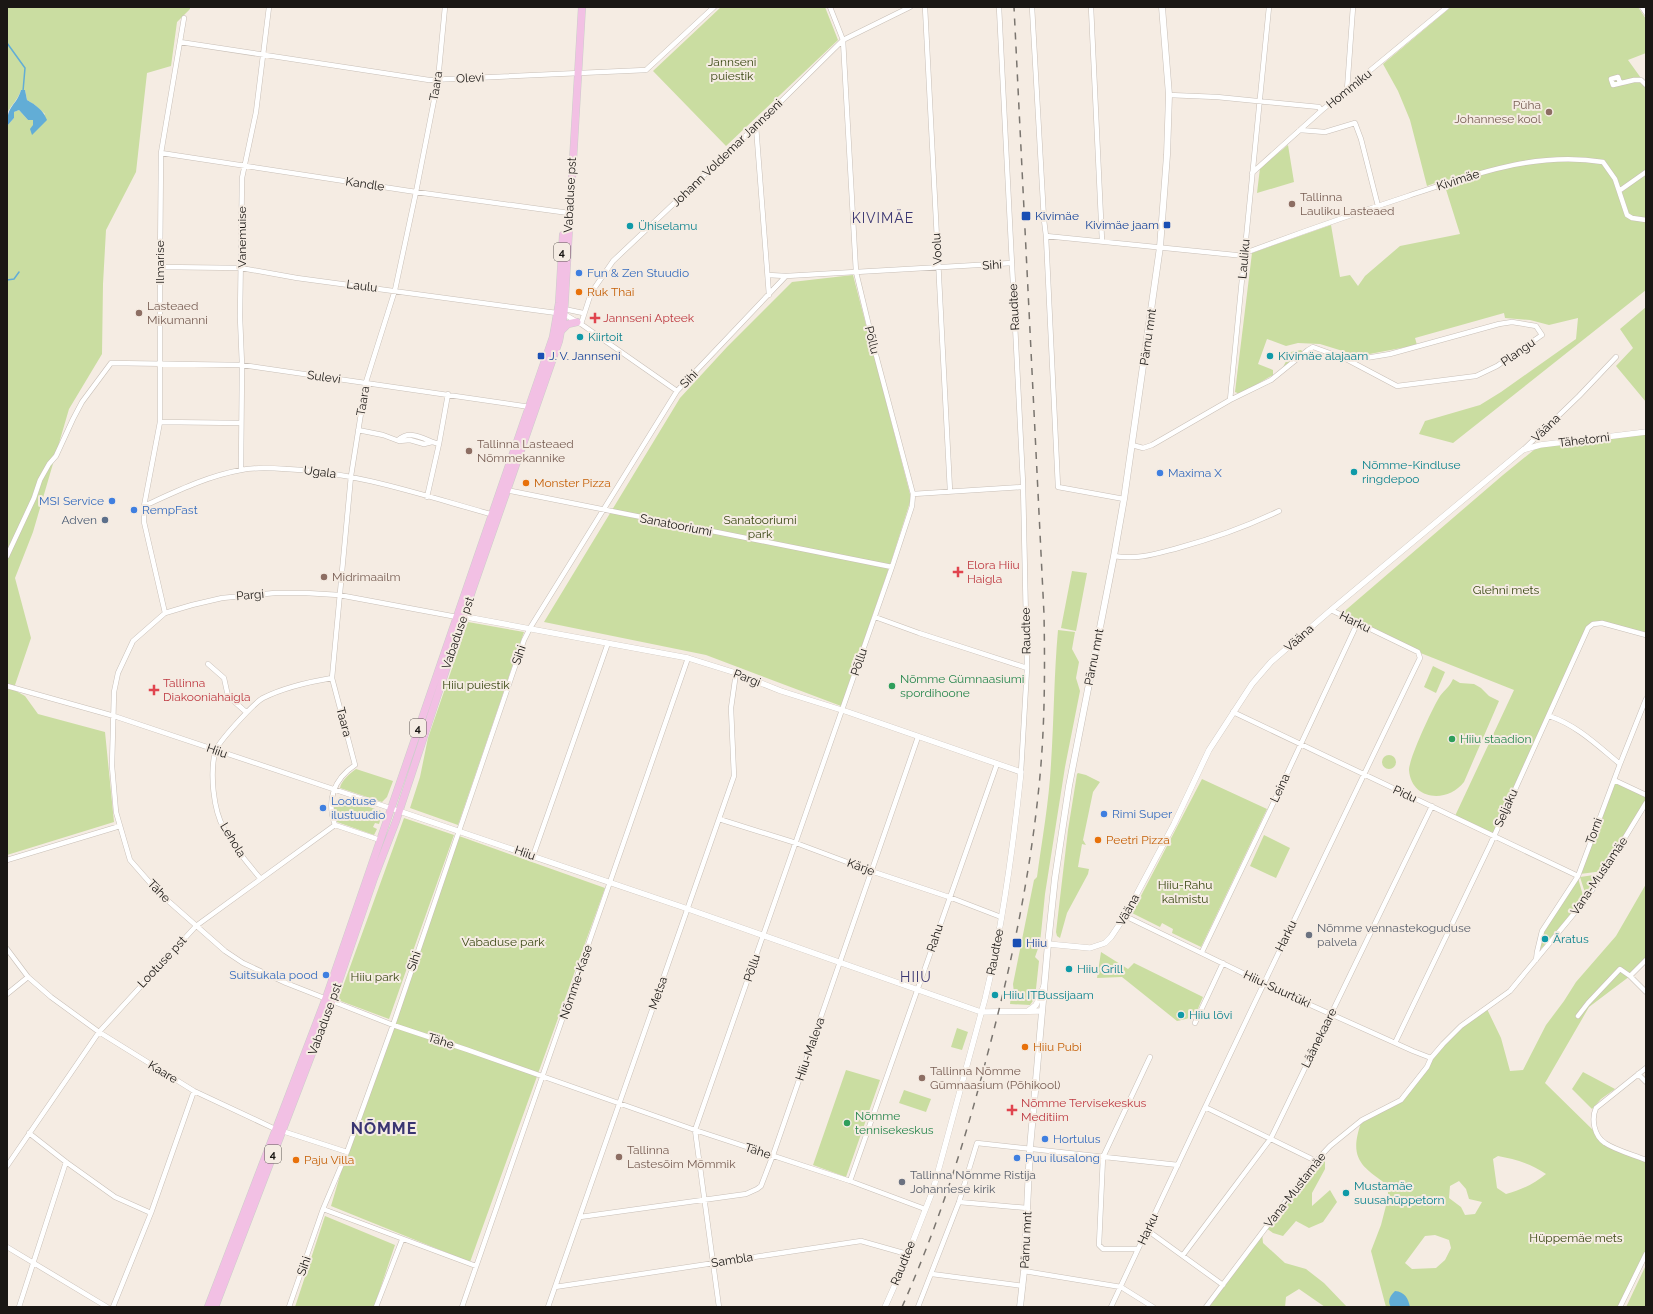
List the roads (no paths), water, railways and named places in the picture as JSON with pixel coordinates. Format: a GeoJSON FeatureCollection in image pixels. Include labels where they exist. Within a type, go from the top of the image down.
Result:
{"type":"FeatureCollection","features":[{"type":"Feature","properties":{"kind":"highway","name":"Vabaduse pst"},"geometry":{"type":"LineString","coordinates":[[329,1000],[380,840],[532,408],[562,330],[577,7]]}},
{"type":"Feature","properties":{"kind":"highway","name":"Vabaduse pst"},"geometry":{"type":"LineString","coordinates":[[575,73],[582,7]]}},
{"type":"Feature","properties":{"kind":"highway","name":"Vabaduse pst"},"geometry":{"type":"LineString","coordinates":[[532,408],[562,312]]}},
{"type":"Feature","properties":{"kind":"highway"},"geometry":{"type":"LineString","coordinates":[[562,330],[568,324],[579,323]]}},
{"type":"Feature","properties":{"kind":"highway","name":"Vabaduse pst"},"geometry":{"type":"LineString","coordinates":[[208,1307],[329,1000],[399,811],[460,616]]}},
{"type":"Feature","properties":{"kind":"highway","name":"Vabaduse pst"},"geometry":{"type":"LineString","coordinates":[[215,1307],[279,1129]]}},
{"type":"Feature","properties":{"kind":"main road","name":"Pärnu mnt"},"geometry":{"type":"LineString","coordinates":[[1020,1307],[1024,1271],[1030,1148],[1048,944],[1069,786],[1124,499],[1160,247],[1167,155],[1169,94],[1162,7]]}},
{"type":"Feature","properties":{"kind":"street","name":"Vanemuise"},"geometry":{"type":"LineString","coordinates":[[242,470],[242,365],[240,316],[242,268],[242,178],[256,112],[269,7]]}},
{"type":"Feature","properties":{"kind":"street","name":"Taara"},"geometry":{"type":"LineString","coordinates":[[333,790],[339,778],[355,765],[332,678],[351,476],[366,382],[395,290],[416,192],[438,80],[445,7]]}},
{"type":"Feature","properties":{"kind":"street","name":"Olevi"},"geometry":{"type":"LineString","coordinates":[[180,42],[438,80],[646,70],[714,7]]}},
{"type":"Feature","properties":{"kind":"street","name":"Põllu"},"geometry":{"type":"LineString","coordinates":[[719,1307],[695,1130],[875,617],[912,506],[913,494],[876,356],[856,272],[843,40],[830,7]]}},
{"type":"Feature","properties":{"kind":"street","name":"Johann Voldemar Jannseni"},"geometry":{"type":"LineString","coordinates":[[579,323],[591,293],[613,261],[756,126],[843,40],[910,7]]}},
{"type":"Feature","properties":{"kind":"street","name":"Voolu"},"geometry":{"type":"LineString","coordinates":[[925,7],[950,491]]}},
{"type":"Feature","properties":{"kind":"street","name":"Raudtee"},"geometry":{"type":"LineString","coordinates":[[885,1307],[933,1190],[992,969],[1002,917],[1021,772],[1027,668],[1023,487],[999,7]]}},
{"type":"Feature","properties":{"kind":"street"},"geometry":{"type":"LineString","coordinates":[[1032,7],[1046,236],[1058,487],[1124,499]]}},
{"type":"Feature","properties":{"kind":"street"},"geometry":{"type":"LineString","coordinates":[[1091,7],[1102,241]]}},
{"type":"Feature","properties":{"kind":"street","name":"Lauliku"},"geometry":{"type":"LineString","coordinates":[[1230,400],[1268,7]]}},
{"type":"Feature","properties":{"kind":"street"},"geometry":{"type":"LineString","coordinates":[[1346,90],[1353,7]]}},
{"type":"Feature","properties":{"kind":"street","name":"Hommiku"},"geometry":{"type":"LineString","coordinates":[[1252,173],[1321,111],[1447,7]]}},
{"type":"Feature","properties":{"kind":"street"},"geometry":{"type":"LineString","coordinates":[[1642,7],[1646,13]]}},
{"type":"Feature","properties":{"kind":"street","name":"Ilmarise"},"geometry":{"type":"LineString","coordinates":[[165,614],[144,522],[144,506],[160,422],[161,153],[184,18]]}},
{"type":"Feature","properties":{"kind":"street"},"geometry":{"type":"LineString","coordinates":[[1620,83],[1641,80],[1646,85]]}},
{"type":"Feature","properties":{"kind":"street"},"geometry":{"type":"LineString","coordinates":[[1169,94],[1319,107],[1321,111]]}},
{"type":"Feature","properties":{"kind":"street"},"geometry":{"type":"LineString","coordinates":[[1300,130],[1325,132],[1355,123],[1361,139],[1378,206]]}},
{"type":"Feature","properties":{"kind":"street"},"geometry":{"type":"LineString","coordinates":[[756,126],[769,295]]}},
{"type":"Feature","properties":{"kind":"street","name":"Kandle"},"geometry":{"type":"LineString","coordinates":[[161,153],[416,192],[567,213]]}},
{"type":"Feature","properties":{"kind":"street","name":"Kivimäe"},"geometry":{"type":"LineString","coordinates":[[1046,236],[1245,254],[1378,206],[1490,170],[1542,161],[1579,159],[1603,162],[1615,179],[1627,215],[1632,218],[1646,220]]}},
{"type":"Feature","properties":{"kind":"street"},"geometry":{"type":"LineString","coordinates":[[1619,191],[1646,172]]}},
{"type":"Feature","properties":{"kind":"street","name":"Sihi"},"geometry":{"type":"LineString","coordinates":[[289,1307],[323,1209],[346,1152],[393,1025],[524,640],[677,391],[786,276],[1012,263]]}},
{"type":"Feature","properties":{"kind":"street","name":"Laulu"},"geometry":{"type":"LineString","coordinates":[[160,267],[242,268],[297,278],[562,312]]}},
{"type":"Feature","properties":{"kind":"street"},"geometry":{"type":"LineString","coordinates":[[768,275],[786,276]]}},
{"type":"Feature","properties":{"kind":"street"},"geometry":{"type":"LineString","coordinates":[[562,312],[583,313]]}},
{"type":"Feature","properties":{"kind":"street"},"geometry":{"type":"LineString","coordinates":[[562,312],[677,391]]}},
{"type":"Feature","properties":{"kind":"street","name":"Plangu"},"geometry":{"type":"LineString","coordinates":[[1230,400],[1271,380],[1313,347],[1346,359],[1397,386],[1476,376],[1497,366],[1542,335],[1536,326],[1512,322],[1499,324],[1390,354],[1346,359]]}},
{"type":"Feature","properties":{"kind":"street","name":"Vääna"},"geometry":{"type":"LineString","coordinates":[[1048,944],[1090,948],[1105,944],[1125,916],[1174,824],[1201,764],[1252,684],[1271,662],[1523,450],[1579,396],[1616,356]]}},
{"type":"Feature","properties":{"kind":"street","name":"Sulevi"},"geometry":{"type":"LineString","coordinates":[[7,556],[34,498],[40,480],[49,464],[56,456],[82,402],[111,363],[242,365],[448,394],[532,408]]}},
{"type":"Feature","properties":{"kind":"street"},"geometry":{"type":"LineString","coordinates":[[427,496],[439,444],[448,394]]}},
{"type":"Feature","properties":{"kind":"street"},"geometry":{"type":"LineString","coordinates":[[1132,446],[1143,448],[1152,445],[1230,400]]}},
{"type":"Feature","properties":{"kind":"street"},"geometry":{"type":"LineString","coordinates":[[160,422],[241,423]]}},
{"type":"Feature","properties":{"kind":"street"},"geometry":{"type":"LineString","coordinates":[[358,430],[373,432],[398,440],[404,436],[410,435],[426,438],[439,444]]}},
{"type":"Feature","properties":{"kind":"street","name":"Tähetorni"},"geometry":{"type":"LineString","coordinates":[[1523,450],[1540,445],[1646,432]]}},
{"type":"Feature","properties":{"kind":"street","name":"Ugala"},"geometry":{"type":"LineString","coordinates":[[144,506],[210,478],[242,470],[276,468],[307,470],[351,476],[427,496],[494,516]]}},
{"type":"Feature","properties":{"kind":"street"},"geometry":{"type":"LineString","coordinates":[[913,494],[1023,487]]}},
{"type":"Feature","properties":{"kind":"street","name":"Sanatooriumi"},"geometry":{"type":"LineString","coordinates":[[504,489],[892,568]]}},
{"type":"Feature","properties":{"kind":"street"},"geometry":{"type":"LineString","coordinates":[[1114,556],[1137,558],[1187,545],[1243,528],[1278,511]]}},
{"type":"Feature","properties":{"kind":"street","name":"Pargi"},"geometry":{"type":"LineString","coordinates":[[114,716],[114,692],[118,673],[133,641],[165,614],[206,602],[243,595],[306,593],[339,595],[608,642],[688,658],[736,673],[781,691],[842,710],[1021,772]]}},
{"type":"Feature","properties":{"kind":"street","name":"Harku"},"geometry":{"type":"LineString","coordinates":[[1111,1307],[1420,658],[1418,652],[1356,624],[1331,610]]}},
{"type":"Feature","properties":{"kind":"street"},"geometry":{"type":"LineString","coordinates":[[875,617],[1027,668]]}},
{"type":"Feature","properties":{"kind":"street","name":"Seljaku"},"geometry":{"type":"LineString","coordinates":[[1395,1043],[1494,836],[1588,628],[1593,624],[1602,622],[1646,635]]}},
{"type":"Feature","properties":{"kind":"street","name":"Leina"},"geometry":{"type":"LineString","coordinates":[[1202,952],[1301,744],[1356,624]]}},
{"type":"Feature","properties":{"kind":"street"},"geometry":{"type":"LineString","coordinates":[[533,856],[608,642]]}},
{"type":"Feature","properties":{"kind":"street","name":"Nõmme-Kase"},"geometry":{"type":"LineString","coordinates":[[462,1307],[688,658]]}},
{"type":"Feature","properties":{"kind":"street"},"geometry":{"type":"LineString","coordinates":[[208,664],[224,678],[228,696],[246,712]]}},
{"type":"Feature","properties":{"kind":"street","name":"Metsa"},"geometry":{"type":"LineString","coordinates":[[548,1307],[734,776],[731,708],[736,673]]}},
{"type":"Feature","properties":{"kind":"street"},"geometry":{"type":"LineString","coordinates":[[215,750],[246,712],[261,699],[281,690],[305,683],[332,678]]}},
{"type":"Feature","properties":{"kind":"street","name":"Hiiu"},"geometry":{"type":"LineString","coordinates":[[7,686],[114,716],[399,811],[610,882],[981,1012],[1042,1011]]}},
{"type":"Feature","properties":{"kind":"street","name":"Torni"},"geometry":{"type":"LineString","coordinates":[[1536,960],[1536,952],[1542,932],[1578,876],[1646,699]]}},
{"type":"Feature","properties":{"kind":"street","name":"Pidu"},"geometry":{"type":"LineString","coordinates":[[1233,712],[1578,876]]}},
{"type":"Feature","properties":{"kind":"street","name":"Tähe"},"geometry":{"type":"LineString","coordinates":[[114,716],[112,766],[116,812],[130,860],[158,892],[225,951],[244,963],[286,983],[393,1025],[695,1130],[850,1181],[924,1209]]}},
{"type":"Feature","properties":{"kind":"street"},"geometry":{"type":"LineString","coordinates":[[1549,716],[1560,720],[1581,732],[1620,764]]}},
{"type":"Feature","properties":{"kind":"street","name":"Hiiu-Maleva"},"geometry":{"type":"LineString","coordinates":[[580,1217],[746,1194],[761,1186],[841,962],[918,737]]}},
{"type":"Feature","properties":{"kind":"street","name":"Lehola"},"geometry":{"type":"LineString","coordinates":[[215,750],[213,775],[215,800],[224,828],[245,860],[260,878]]}},
{"type":"Feature","properties":{"kind":"street","name":"Rahu"},"geometry":{"type":"LineString","coordinates":[[850,1181],[997,764]]}},
{"type":"Feature","properties":{"kind":"street"},"geometry":{"type":"LineString","coordinates":[[1614,780],[1646,795]]}},
{"type":"Feature","properties":{"kind":"street"},"geometry":{"type":"LineString","coordinates":[[333,790],[330,807],[335,825],[380,840]]}},
{"type":"Feature","properties":{"kind":"street","name":"Vana-Mustamäe"},"geometry":{"type":"LineString","coordinates":[[1206,1307],[1316,1161],[1330,1146],[1362,1120],[1401,1100],[1427,1067],[1431,1058],[1461,1026],[1510,991],[1586,899],[1646,803]]}},
{"type":"Feature","properties":{"kind":"street","name":"Läänekaare"},"geometry":{"type":"LineString","coordinates":[[1182,1255],[1271,1138],[1432,806]]}},
{"type":"Feature","properties":{"kind":"street","name":"Kärje"},"geometry":{"type":"LineString","coordinates":[[719,819],[796,843],[1002,917]]}},
{"type":"Feature","properties":{"kind":"street","name":"Lootuse pst"},"geometry":{"type":"LineString","coordinates":[[7,1166],[99,1032],[196,926],[260,878],[335,825]]}},
{"type":"Feature","properties":{"kind":"street"},"geometry":{"type":"LineString","coordinates":[[7,860],[120,826]]}},
{"type":"Feature","properties":{"kind":"street","name":"Hiiu-Suurtüki"},"geometry":{"type":"LineString","coordinates":[[1125,916],[1264,983],[1413,1052],[1431,1058]]}},
{"type":"Feature","properties":{"kind":"street","name":"Kaare"},"geometry":{"type":"LineString","coordinates":[[7,949],[28,977],[51,997],[99,1032],[194,1091],[279,1129],[346,1152]]}},
{"type":"Feature","properties":{"kind":"street"},"geometry":{"type":"LineString","coordinates":[[1630,976],[1646,960]]}},
{"type":"Feature","properties":{"kind":"street"},"geometry":{"type":"LineString","coordinates":[[1195,1023],[1223,963]]}},
{"type":"Feature","properties":{"kind":"street"},"geometry":{"type":"LineString","coordinates":[[1578,1016],[1592,998],[1620,969],[1630,976],[1646,992]]}},
{"type":"Feature","properties":{"kind":"street"},"geometry":{"type":"LineString","coordinates":[[7,994],[28,977]]}},
{"type":"Feature","properties":{"kind":"street"},"geometry":{"type":"LineString","coordinates":[[1028,1011],[1036,1005],[1044,985]]}},
{"type":"Feature","properties":{"kind":"street"},"geometry":{"type":"LineString","coordinates":[[1138,1249],[1103,1249],[1099,1245],[1103,1157],[1150,1057]]}},
{"type":"Feature","properties":{"kind":"street"},"geometry":{"type":"LineString","coordinates":[[1646,1068],[1596,1108],[1593,1115],[1595,1128],[1604,1143],[1646,1160]]}},
{"type":"Feature","properties":{"kind":"street"},"geometry":{"type":"LineString","coordinates":[[1638,1074],[1646,1082]]}},
{"type":"Feature","properties":{"kind":"street"},"geometry":{"type":"LineString","coordinates":[[113,1307],[150,1213],[194,1091]]}},
{"type":"Feature","properties":{"kind":"street"},"geometry":{"type":"LineString","coordinates":[[1205,1107],[1316,1161]]}},
{"type":"Feature","properties":{"kind":"street"},"geometry":{"type":"LineString","coordinates":[[29,1133],[115,1197],[150,1213]]}},
{"type":"Feature","properties":{"kind":"street"},"geometry":{"type":"LineString","coordinates":[[918,1307],[959,1202],[977,1143],[1178,1165]]}},
{"type":"Feature","properties":{"kind":"street"},"geometry":{"type":"LineString","coordinates":[[19,1307],[66,1162]]}},
{"type":"Feature","properties":{"kind":"street"},"geometry":{"type":"LineString","coordinates":[[959,1202],[1027,1208]]}},
{"type":"Feature","properties":{"kind":"street"},"geometry":{"type":"LineString","coordinates":[[323,1209],[402,1240],[476,1266]]}},
{"type":"Feature","properties":{"kind":"street"},"geometry":{"type":"LineString","coordinates":[[1147,1230],[1223,1285]]}},
{"type":"Feature","properties":{"kind":"street"},"geometry":{"type":"LineString","coordinates":[[376,1307],[402,1240]]}},
{"type":"Feature","properties":{"kind":"street","name":"Sambla"},"geometry":{"type":"LineString","coordinates":[[555,1287],[861,1241],[907,1254]]}},
{"type":"Feature","properties":{"kind":"street"},"geometry":{"type":"LineString","coordinates":[[7,1247],[107,1307]]}},
{"type":"Feature","properties":{"kind":"street"},"geometry":{"type":"LineString","coordinates":[[1620,1307],[1646,1254]]}},
{"type":"Feature","properties":{"kind":"street"},"geometry":{"type":"LineString","coordinates":[[1024,1271],[1121,1286],[1153,1307]]}},
{"type":"Feature","properties":{"kind":"street"},"geometry":{"type":"LineString","coordinates":[[932,1274],[1023,1286]]}},
{"type":"Feature","properties":{"kind":"water"},"geometry":{"type":"Polygon","coordinates":[[[21,90],[25,90],[27,100],[39,108],[47,120],[32,135],[30,129],[33,125],[33,120],[28,120],[19,110],[14,112],[14,118],[7,126],[8,113],[17,100],[21,90]]]}},
{"type":"Feature","properties":{"kind":"water"},"geometry":{"type":"Polygon","coordinates":[[[1395,1291],[1406,1296],[1410,1307],[1391,1307],[1389,1303],[1390,1299],[1395,1291]]]}},
{"type":"Feature","properties":{"kind":"waterway"},"geometry":{"type":"LineString","coordinates":[[7,43],[25,68],[23,91]]}},
{"type":"Feature","properties":{"kind":"waterway"},"geometry":{"type":"LineString","coordinates":[[7,280],[14,279],[19,272]]}},
{"type":"Feature","properties":{"kind":"railway"},"geometry":{"type":"LineString","coordinates":[[902,1307],[927,1246],[950,1183],[970,1120],[996,1023],[1012,955],[1025,888],[1035,820],[1041,764],[1044,700],[1044,614],[1014,7]]}},
{"type":"Feature","properties":{"kind":"place","name":"Püha Johannese kool"},"geometry":{"type":"Point","coordinates":[1549,112]}},
{"type":"Feature","properties":{"kind":"place","name":"Tallinna Lauliku Lasteaed"},"geometry":{"type":"Point","coordinates":[1292,204]}},
{"type":"Feature","properties":{"kind":"place","name":"Kivimäe"},"geometry":{"type":"Point","coordinates":[1026,216]}},
{"type":"Feature","properties":{"kind":"place","name":"Kivimäe jaam"},"geometry":{"type":"Point","coordinates":[1167,225]}},
{"type":"Feature","properties":{"kind":"place","name":"Ühiselamu"},"geometry":{"type":"Point","coordinates":[630,226]}},
{"type":"Feature","properties":{"kind":"place","name":"Fun & Zen Stuudio"},"geometry":{"type":"Point","coordinates":[579,273]}},
{"type":"Feature","properties":{"kind":"place","name":"Ruk Thai"},"geometry":{"type":"Point","coordinates":[579,292]}},
{"type":"Feature","properties":{"kind":"place","name":"Lasteaed Mikumanni"},"geometry":{"type":"Point","coordinates":[139,313]}},
{"type":"Feature","properties":{"kind":"place","name":"Jannseni Apteek"},"geometry":{"type":"Point","coordinates":[595,318]}},
{"type":"Feature","properties":{"kind":"place","name":"Kiirtoit"},"geometry":{"type":"Point","coordinates":[580,337]}},
{"type":"Feature","properties":{"kind":"place","name":"J. V. Jannseni"},"geometry":{"type":"Point","coordinates":[541,356]}},
{"type":"Feature","properties":{"kind":"place","name":"Kivimäe alajaam"},"geometry":{"type":"Point","coordinates":[1270,356]}},
{"type":"Feature","properties":{"kind":"place","name":"Tallinna Lasteaed Nõmmekannike"},"geometry":{"type":"Point","coordinates":[469,451]}},
{"type":"Feature","properties":{"kind":"place","name":"Nõmme-Kindluse ringdepoo"},"geometry":{"type":"Point","coordinates":[1354,472]}},
{"type":"Feature","properties":{"kind":"place","name":"Maxima X"},"geometry":{"type":"Point","coordinates":[1160,473]}},
{"type":"Feature","properties":{"kind":"place","name":"Monster Pizza"},"geometry":{"type":"Point","coordinates":[526,483]}},
{"type":"Feature","properties":{"kind":"place","name":"MSI Service"},"geometry":{"type":"Point","coordinates":[112,501]}},
{"type":"Feature","properties":{"kind":"place","name":"RempFast"},"geometry":{"type":"Point","coordinates":[134,510]}},
{"type":"Feature","properties":{"kind":"place","name":"Adven"},"geometry":{"type":"Point","coordinates":[105,520]}},
{"type":"Feature","properties":{"kind":"place","name":"Elora Hiiu Haigla"},"geometry":{"type":"Point","coordinates":[958,572]}},
{"type":"Feature","properties":{"kind":"place","name":"Midrimaailm"},"geometry":{"type":"Point","coordinates":[324,577]}},
{"type":"Feature","properties":{"kind":"place","name":"Nõmme Gümnaasiumi spordihoone"},"geometry":{"type":"Point","coordinates":[892,686]}},
{"type":"Feature","properties":{"kind":"place","name":"Tallinna Diakooniahaigla"},"geometry":{"type":"Point","coordinates":[154,690]}},
{"type":"Feature","properties":{"kind":"place","name":"Hiiu staadion"},"geometry":{"type":"Point","coordinates":[1452,739]}},
{"type":"Feature","properties":{"kind":"place","name":"Lootuse ilustuudio"},"geometry":{"type":"Point","coordinates":[323,808]}},
{"type":"Feature","properties":{"kind":"place","name":"Rimi Super"},"geometry":{"type":"Point","coordinates":[1104,814]}},
{"type":"Feature","properties":{"kind":"place","name":"Peetri Pizza"},"geometry":{"type":"Point","coordinates":[1098,840]}},
{"type":"Feature","properties":{"kind":"place","name":"Nõmme vennastekoguduse palvela"},"geometry":{"type":"Point","coordinates":[1309,935]}},
{"type":"Feature","properties":{"kind":"place","name":"Äratus"},"geometry":{"type":"Point","coordinates":[1545,939]}},
{"type":"Feature","properties":{"kind":"place","name":"Hiiu"},"geometry":{"type":"Point","coordinates":[1017,943]}},
{"type":"Feature","properties":{"kind":"place","name":"Hiiu Grill"},"geometry":{"type":"Point","coordinates":[1069,969]}},
{"type":"Feature","properties":{"kind":"place","name":"Suitsukala pood"},"geometry":{"type":"Point","coordinates":[326,975]}},
{"type":"Feature","properties":{"kind":"place","name":"Hiiu ITBussijaam"},"geometry":{"type":"Point","coordinates":[995,995]}},
{"type":"Feature","properties":{"kind":"place","name":"Hiiu lõvi"},"geometry":{"type":"Point","coordinates":[1181,1015]}},
{"type":"Feature","properties":{"kind":"place","name":"Hiiu Pubi"},"geometry":{"type":"Point","coordinates":[1025,1047]}},
{"type":"Feature","properties":{"kind":"place","name":"Tallinna Nõmme Gümnaasium (Põhikool)"},"geometry":{"type":"Point","coordinates":[922,1078]}},
{"type":"Feature","properties":{"kind":"place","name":"Nõmme Tervisekeskus Meditiim"},"geometry":{"type":"Point","coordinates":[1012,1110]}},
{"type":"Feature","properties":{"kind":"place","name":"Nõmme tennisekeskus"},"geometry":{"type":"Point","coordinates":[847,1123]}},
{"type":"Feature","properties":{"kind":"place","name":"Hortulus"},"geometry":{"type":"Point","coordinates":[1045,1139]}},
{"type":"Feature","properties":{"kind":"place","name":"Tallinna Lastesõim Mõmmik"},"geometry":{"type":"Point","coordinates":[619,1157]}},
{"type":"Feature","properties":{"kind":"place","name":"Puu ilusalong"},"geometry":{"type":"Point","coordinates":[1017,1158]}},
{"type":"Feature","properties":{"kind":"place","name":"Paju Villa"},"geometry":{"type":"Point","coordinates":[296,1160]}},
{"type":"Feature","properties":{"kind":"place","name":"Tallinna Nõmme Ristija Johannese kirik"},"geometry":{"type":"Point","coordinates":[902,1182]}},
{"type":"Feature","properties":{"kind":"place","name":"Mustamäe suusahüppetorn"},"geometry":{"type":"Point","coordinates":[1346,1193]}},
{"type":"Feature","properties":{"kind":"district","name":"KIVIMÄE"},"geometry":{"type":"Point","coordinates":[883,218]}},
{"type":"Feature","properties":{"kind":"district","name":"HIIU"},"geometry":{"type":"Point","coordinates":[916,977]}},
{"type":"Feature","properties":{"kind":"district","name":"NÕMME"},"geometry":{"type":"Point","coordinates":[384,1128]}},
{"type":"Feature","properties":{"kind":"park label","name":"Jannseni puiestik"},"geometry":{"type":"Point","coordinates":[732,69]}},
{"type":"Feature","properties":{"kind":"park label","name":"Sanatooriumi park"},"geometry":{"type":"Point","coordinates":[760,527]}},
{"type":"Feature","properties":{"kind":"park label","name":"Glehni mets"},"geometry":{"type":"Point","coordinates":[1506,590]}},
{"type":"Feature","properties":{"kind":"park label","name":"Hiiu puiestik"},"geometry":{"type":"Point","coordinates":[476,685]}},
{"type":"Feature","properties":{"kind":"park label","name":"Hiiu-Rahu kalmistu"},"geometry":{"type":"Point","coordinates":[1185,892]}},
{"type":"Feature","properties":{"kind":"park label","name":"Vabaduse park"},"geometry":{"type":"Point","coordinates":[503,942]}},
{"type":"Feature","properties":{"kind":"park label","name":"Hiiu park"},"geometry":{"type":"Point","coordinates":[375,977]}},
{"type":"Feature","properties":{"kind":"park label","name":"Hüppemäe mets"},"geometry":{"type":"Point","coordinates":[1576,1238]}}]}
